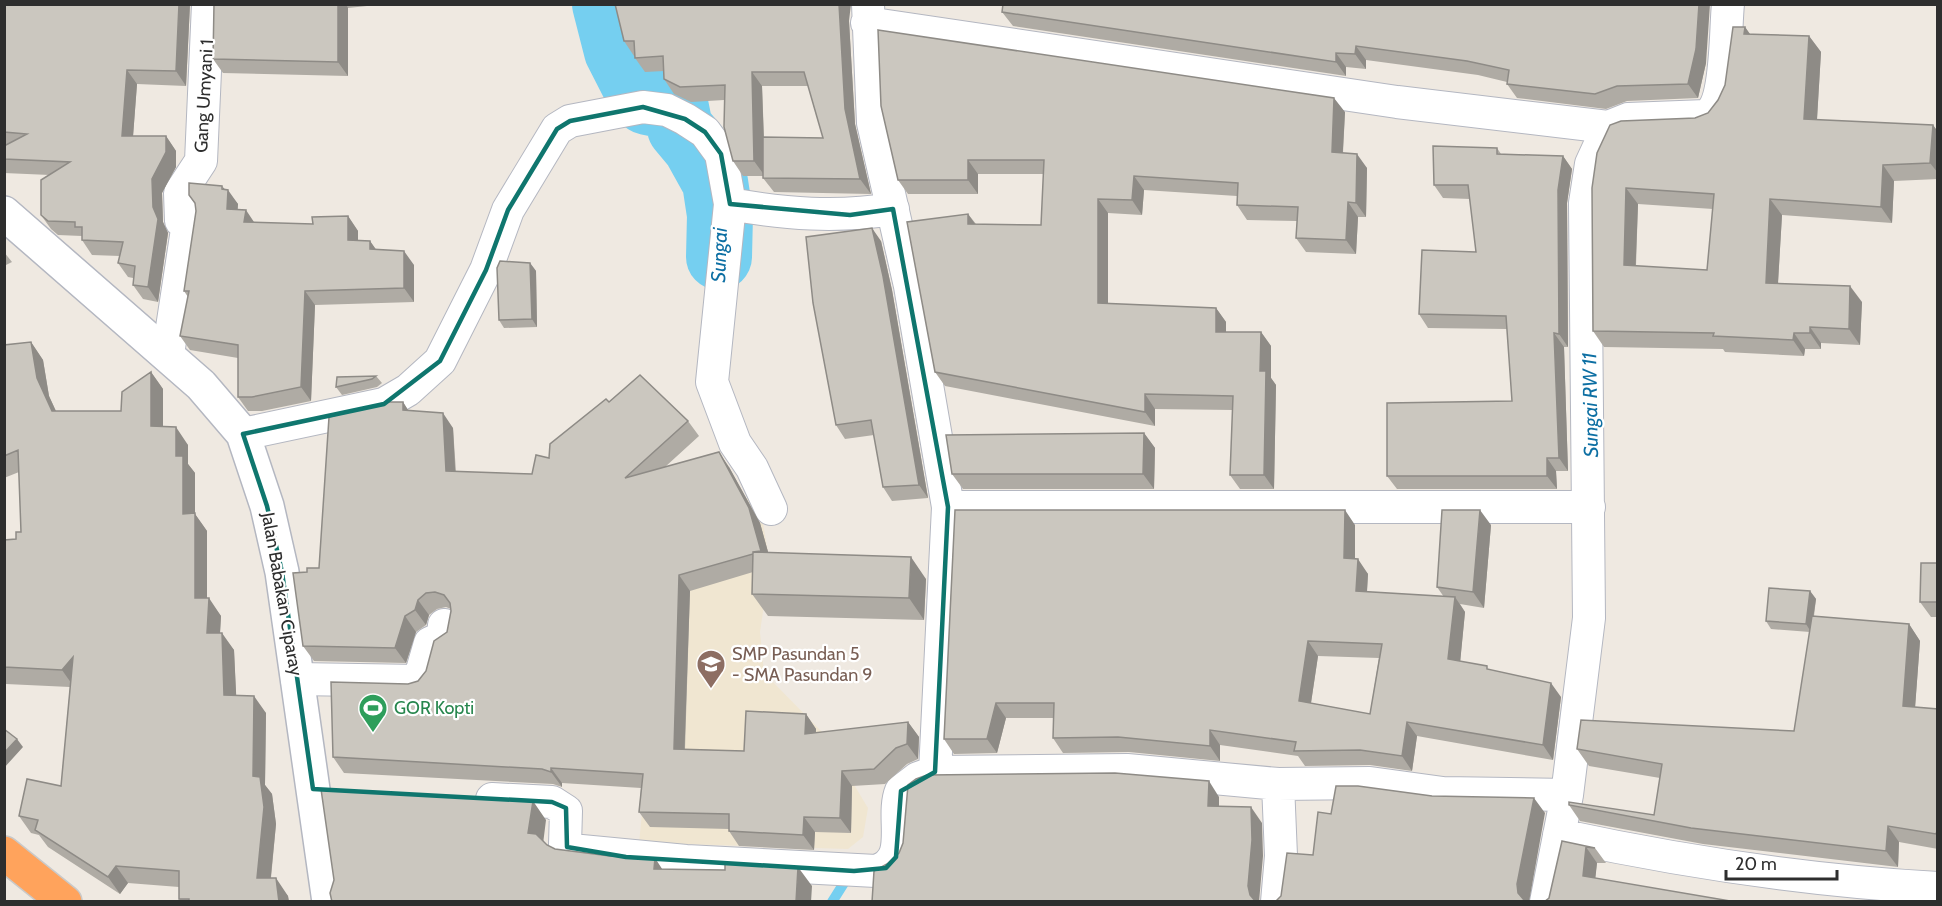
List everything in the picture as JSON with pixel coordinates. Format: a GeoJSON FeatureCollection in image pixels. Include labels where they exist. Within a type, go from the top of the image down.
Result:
{"type":"FeatureCollection","features":[{"type":"Feature","properties":{"kind":"highway"},"geometry":{"type":"LineString","coordinates":[[4,853],[65,902]]}},
{"type":"Feature","properties":{"kind":"street","name":"Gang Umyani 1"},"geometry":{"type":"LineString","coordinates":[[168,354],[188,223],[181,221],[180,193],[201,161],[208,4]]}},
{"type":"Feature","properties":{"kind":"street"},"geometry":{"type":"LineString","coordinates":[[936,772],[948,507],[910,286],[873,123],[867,14],[1375,99],[1608,127],[1628,119],[1706,116],[1714,111],[1718,105],[1723,82],[1728,4]]}},
{"type":"Feature","properties":{"kind":"street"},"geometry":{"type":"LineString","coordinates":[[243,434],[384,404],[408,390],[440,361],[486,270],[508,210],[557,129],[570,121],[643,106],[667,110],[685,119],[705,132],[721,154],[730,204],[712,382],[735,443],[752,468],[771,509]]}},
{"type":"Feature","properties":{"kind":"street"},"geometry":{"type":"LineString","coordinates":[[1546,902],[1567,795],[1588,618],[1589,507],[1585,202],[1591,164],[1608,127]]}},
{"type":"Feature","properties":{"kind":"street"},"geometry":{"type":"LineString","coordinates":[[730,204],[769,211],[850,215],[893,209]]}},
{"type":"Feature","properties":{"kind":"street","name":"Jalan Babakan Ciparay"},"geometry":{"type":"LineString","coordinates":[[4,213],[168,354],[201,385],[243,434],[270,517],[282,572],[297,679],[325,790],[329,902]]}},
{"type":"Feature","properties":{"kind":"street"},"geometry":{"type":"LineString","coordinates":[[948,507],[1589,507]]}},
{"type":"Feature","properties":{"kind":"street"},"geometry":{"type":"LineString","coordinates":[[297,679],[419,681],[430,643],[442,637],[444,625]]}},
{"type":"Feature","properties":{"kind":"street"},"geometry":{"type":"LineString","coordinates":[[469,798],[552,802],[562,806],[566,811],[565,845],[571,850],[686,861],[876,871],[886,868],[896,857],[901,791],[918,778],[936,772],[1127,770],[1278,784],[1370,783],[1443,793],[1567,795]]}},
{"type":"Feature","properties":{"kind":"street"},"geometry":{"type":"LineString","coordinates":[[1277,902],[1281,856],[1278,784]]}},
{"type":"Feature","properties":{"kind":"street"},"geometry":{"type":"LineString","coordinates":[[1559,835],[1671,859],[1873,885],[1938,888]]}},
{"type":"Feature","properties":{"kind":"highlighted area"},"geometry":{"type":"Polygon","coordinates":[[[643,107],[685,119],[705,132],[721,154],[730,204],[850,215],[893,209],[948,507],[935,772],[901,791],[896,857],[886,868],[854,871],[626,857],[567,847],[566,808],[552,802],[313,789],[282,572],[267,506],[243,434],[384,404],[440,361],[486,270],[508,210],[557,129],[570,121],[643,107]]]}},
{"type":"Feature","properties":{"kind":"shaded area","name":"SMP Pasundan 5 - SMA Pasundan 9"},"geometry":{"type":"Polygon","coordinates":[[[758,495],[770,564],[760,632],[764,673],[823,733],[868,808],[863,837],[848,849],[684,844],[669,862],[639,844],[643,802],[647,561],[725,504],[758,495]]]}},
{"type":"Feature","properties":{"kind":"building"},"geometry":{"type":"Polygon","coordinates":[[[4,4],[179,4],[176,71],[127,70],[122,136],[166,136],[166,152],[152,179],[153,207],[158,219],[148,287],[133,285],[135,266],[118,263],[123,242],[82,240],[82,227],[75,227],[75,222],[48,221],[41,215],[41,180],[70,162],[4,159],[4,146],[27,134],[4,132],[4,4]]]}},
{"type":"Feature","properties":{"kind":"building"},"geometry":{"type":"Polygon","coordinates":[[[214,4],[338,4],[338,62],[213,59],[214,4]]]}},
{"type":"Feature","properties":{"kind":"building"},"geometry":{"type":"Polygon","coordinates":[[[615,4],[839,4],[845,109],[860,179],[763,178],[763,137],[823,138],[804,72],[752,72],[754,161],[733,161],[724,127],[725,85],[680,87],[664,79],[663,56],[635,58],[634,41],[624,41],[615,4]]]}},
{"type":"Feature","properties":{"kind":"building"},"geometry":{"type":"Polygon","coordinates":[[[1003,4],[1699,4],[1696,49],[1688,84],[1617,86],[1595,94],[1507,84],[1509,70],[1467,61],[1356,46],[1355,54],[1336,53],[1336,62],[1002,12],[1003,4]]]}},
{"type":"Feature","properties":{"kind":"building"},"geometry":{"type":"Polygon","coordinates":[[[1733,27],[1745,27],[1744,34],[1809,36],[1804,119],[1933,125],[1930,163],[1883,165],[1881,207],[1770,199],[1766,283],[1850,286],[1849,329],[1810,327],[1810,333],[1794,333],[1793,340],[1713,336],[1714,333],[1593,331],[1592,188],[1597,153],[1610,125],[1621,121],[1695,118],[1708,113],[1718,100],[1725,85],[1733,27]],[[1626,188],[1624,265],[1707,270],[1714,194],[1626,188]]]}},
{"type":"Feature","properties":{"kind":"building"},"geometry":{"type":"Polygon","coordinates":[[[878,30],[1334,98],[1332,152],[1357,154],[1356,203],[1348,202],[1346,240],[1296,238],[1298,207],[1237,205],[1238,183],[1134,176],[1132,200],[1098,199],[1098,303],[1216,308],[1216,332],[1261,332],[1260,371],[1266,371],[1264,475],[1230,475],[1233,396],[1145,394],[1145,412],[935,372],[907,222],[968,214],[968,224],[1041,225],[1044,160],[968,160],[968,180],[898,180],[881,106],[878,30]]]}},
{"type":"Feature","properties":{"kind":"building"},"geometry":{"type":"Polygon","coordinates":[[[1433,146],[1497,148],[1497,154],[1563,156],[1558,190],[1559,334],[1554,333],[1559,458],[1547,458],[1547,476],[1387,476],[1387,403],[1512,401],[1506,316],[1419,314],[1422,250],[1476,252],[1468,185],[1434,185],[1433,146]]]}},
{"type":"Feature","properties":{"kind":"building"},"geometry":{"type":"Polygon","coordinates":[[[189,183],[222,186],[222,189],[228,190],[227,209],[246,210],[244,222],[313,224],[312,217],[348,216],[348,240],[370,241],[370,249],[404,251],[404,288],[305,291],[301,387],[252,397],[238,397],[238,345],[180,336],[189,291],[184,291],[196,211],[195,203],[189,195],[189,183]]]}},
{"type":"Feature","properties":{"kind":"building"},"geometry":{"type":"Polygon","coordinates":[[[872,228],[883,276],[919,485],[883,487],[871,420],[836,425],[813,303],[806,237],[872,228]]]}},
{"type":"Feature","properties":{"kind":"building"},"geometry":{"type":"Polygon","coordinates":[[[500,261],[530,263],[532,319],[499,320],[497,268],[500,261]]]}},
{"type":"Feature","properties":{"kind":"building"},"geometry":{"type":"Polygon","coordinates":[[[31,342],[37,378],[52,411],[121,411],[122,392],[151,372],[151,426],[176,427],[176,456],[183,456],[183,514],[195,513],[195,598],[209,598],[207,633],[222,633],[224,695],[254,696],[253,776],[260,777],[264,807],[257,878],[276,878],[279,902],[189,902],[189,899],[179,899],[179,871],[116,866],[108,877],[35,830],[38,820],[19,816],[27,779],[61,786],[73,657],[62,670],[4,667],[4,540],[16,539],[16,532],[21,532],[18,450],[4,456],[4,345],[31,342]]]}},
{"type":"Feature","properties":{"kind":"building"},"geometry":{"type":"Polygon","coordinates":[[[640,375],[688,421],[625,478],[719,452],[749,508],[761,551],[679,575],[674,749],[744,751],[746,711],[806,714],[805,734],[908,722],[907,744],[896,748],[874,769],[842,771],[840,818],[804,817],[803,835],[729,831],[729,814],[639,812],[643,774],[551,768],[551,772],[542,769],[333,757],[331,682],[408,684],[418,681],[426,671],[434,641],[447,632],[451,611],[450,603],[444,595],[435,592],[426,593],[418,600],[415,610],[405,616],[395,648],[303,646],[293,573],[307,572],[307,568],[319,568],[329,417],[387,402],[403,402],[403,410],[443,413],[446,471],[532,474],[536,455],[549,458],[550,444],[606,399],[609,402],[640,375]]]}},
{"type":"Feature","properties":{"kind":"building"},"geometry":{"type":"Polygon","coordinates":[[[376,376],[372,379],[336,387],[337,377],[376,376]]]}},
{"type":"Feature","properties":{"kind":"building"},"geometry":{"type":"Polygon","coordinates":[[[1144,433],[1143,474],[952,474],[946,435],[1144,433]]]}},
{"type":"Feature","properties":{"kind":"building"},"geometry":{"type":"Polygon","coordinates":[[[955,510],[1345,510],[1344,558],[1358,559],[1356,591],[1455,597],[1448,659],[1487,666],[1487,669],[1551,683],[1543,745],[1407,722],[1402,756],[1360,750],[1294,751],[1296,742],[1210,730],[1210,746],[1118,737],[1053,738],[1054,703],[996,703],[987,739],[944,739],[955,510]],[[1308,641],[1299,701],[1370,714],[1382,644],[1308,641]]]}},
{"type":"Feature","properties":{"kind":"building"},"geometry":{"type":"Polygon","coordinates":[[[1442,510],[1480,510],[1473,592],[1437,587],[1442,510]]]}},
{"type":"Feature","properties":{"kind":"building"},"geometry":{"type":"Polygon","coordinates":[[[753,552],[911,557],[909,598],[752,594],[753,552]]]}},
{"type":"Feature","properties":{"kind":"building"},"geometry":{"type":"Polygon","coordinates":[[[1921,563],[1938,563],[1938,602],[1920,602],[1921,563]]]}},
{"type":"Feature","properties":{"kind":"building"},"geometry":{"type":"Polygon","coordinates":[[[1769,588],[1810,591],[1806,624],[1766,621],[1769,588]]]}},
{"type":"Feature","properties":{"kind":"building"},"geometry":{"type":"Polygon","coordinates":[[[1812,616],[1909,624],[1903,706],[1938,709],[1938,828],[1936,834],[1888,826],[1886,851],[1691,828],[1569,805],[1569,802],[1654,815],[1662,764],[1577,749],[1581,720],[1794,731],[1812,616]]]}},
{"type":"Feature","properties":{"kind":"building"},"geometry":{"type":"Polygon","coordinates":[[[4,729],[17,739],[4,753],[4,729]]]}},
{"type":"Feature","properties":{"kind":"building"},"geometry":{"type":"Polygon","coordinates":[[[1115,773],[1209,781],[1208,806],[1251,807],[1252,840],[1248,886],[1250,895],[1256,902],[872,902],[874,871],[887,864],[899,853],[903,843],[908,785],[916,779],[927,775],[1115,773]]]}},
{"type":"Feature","properties":{"kind":"building"},"geometry":{"type":"Polygon","coordinates":[[[1336,786],[1358,786],[1432,796],[1534,798],[1517,884],[1518,893],[1526,902],[1275,902],[1281,896],[1287,853],[1313,855],[1318,812],[1331,814],[1336,786]]]}},
{"type":"Feature","properties":{"kind":"building"},"geometry":{"type":"Polygon","coordinates":[[[321,789],[533,801],[528,833],[536,834],[547,845],[555,849],[610,856],[655,858],[654,869],[725,870],[725,863],[798,867],[796,902],[332,902],[330,893],[334,880],[321,789]]]}},
{"type":"Feature","properties":{"kind":"building"},"geometry":{"type":"Polygon","coordinates":[[[1562,841],[1595,848],[1586,847],[1583,876],[1736,902],[1544,902],[1549,898],[1562,841]]]}},
{"type":"Feature","properties":{"kind":"waterway","name":"Sungai"},"geometry":{"type":"LineString","coordinates":[[605,4],[617,51],[641,98],[647,102],[676,108],[680,128],[695,146],[715,182],[720,215],[719,257]]}},
{"type":"Feature","properties":{"kind":"waterway"},"geometry":{"type":"LineString","coordinates":[[832,902],[849,875]]}},
{"type":"Feature","properties":{"kind":"place","name":"SMP Pasundan 5 - SMA Pasundan 9"},"geometry":{"type":"Point","coordinates":[711,690]}},
{"type":"Feature","properties":{"kind":"place","name":"GOR Kopti"},"geometry":{"type":"Point","coordinates":[373,734]}},
{"type":"Feature","properties":{"kind":"water label","name":"Sungai RW 11"},"geometry":{"type":"Point","coordinates":[1590,405]}}]}
